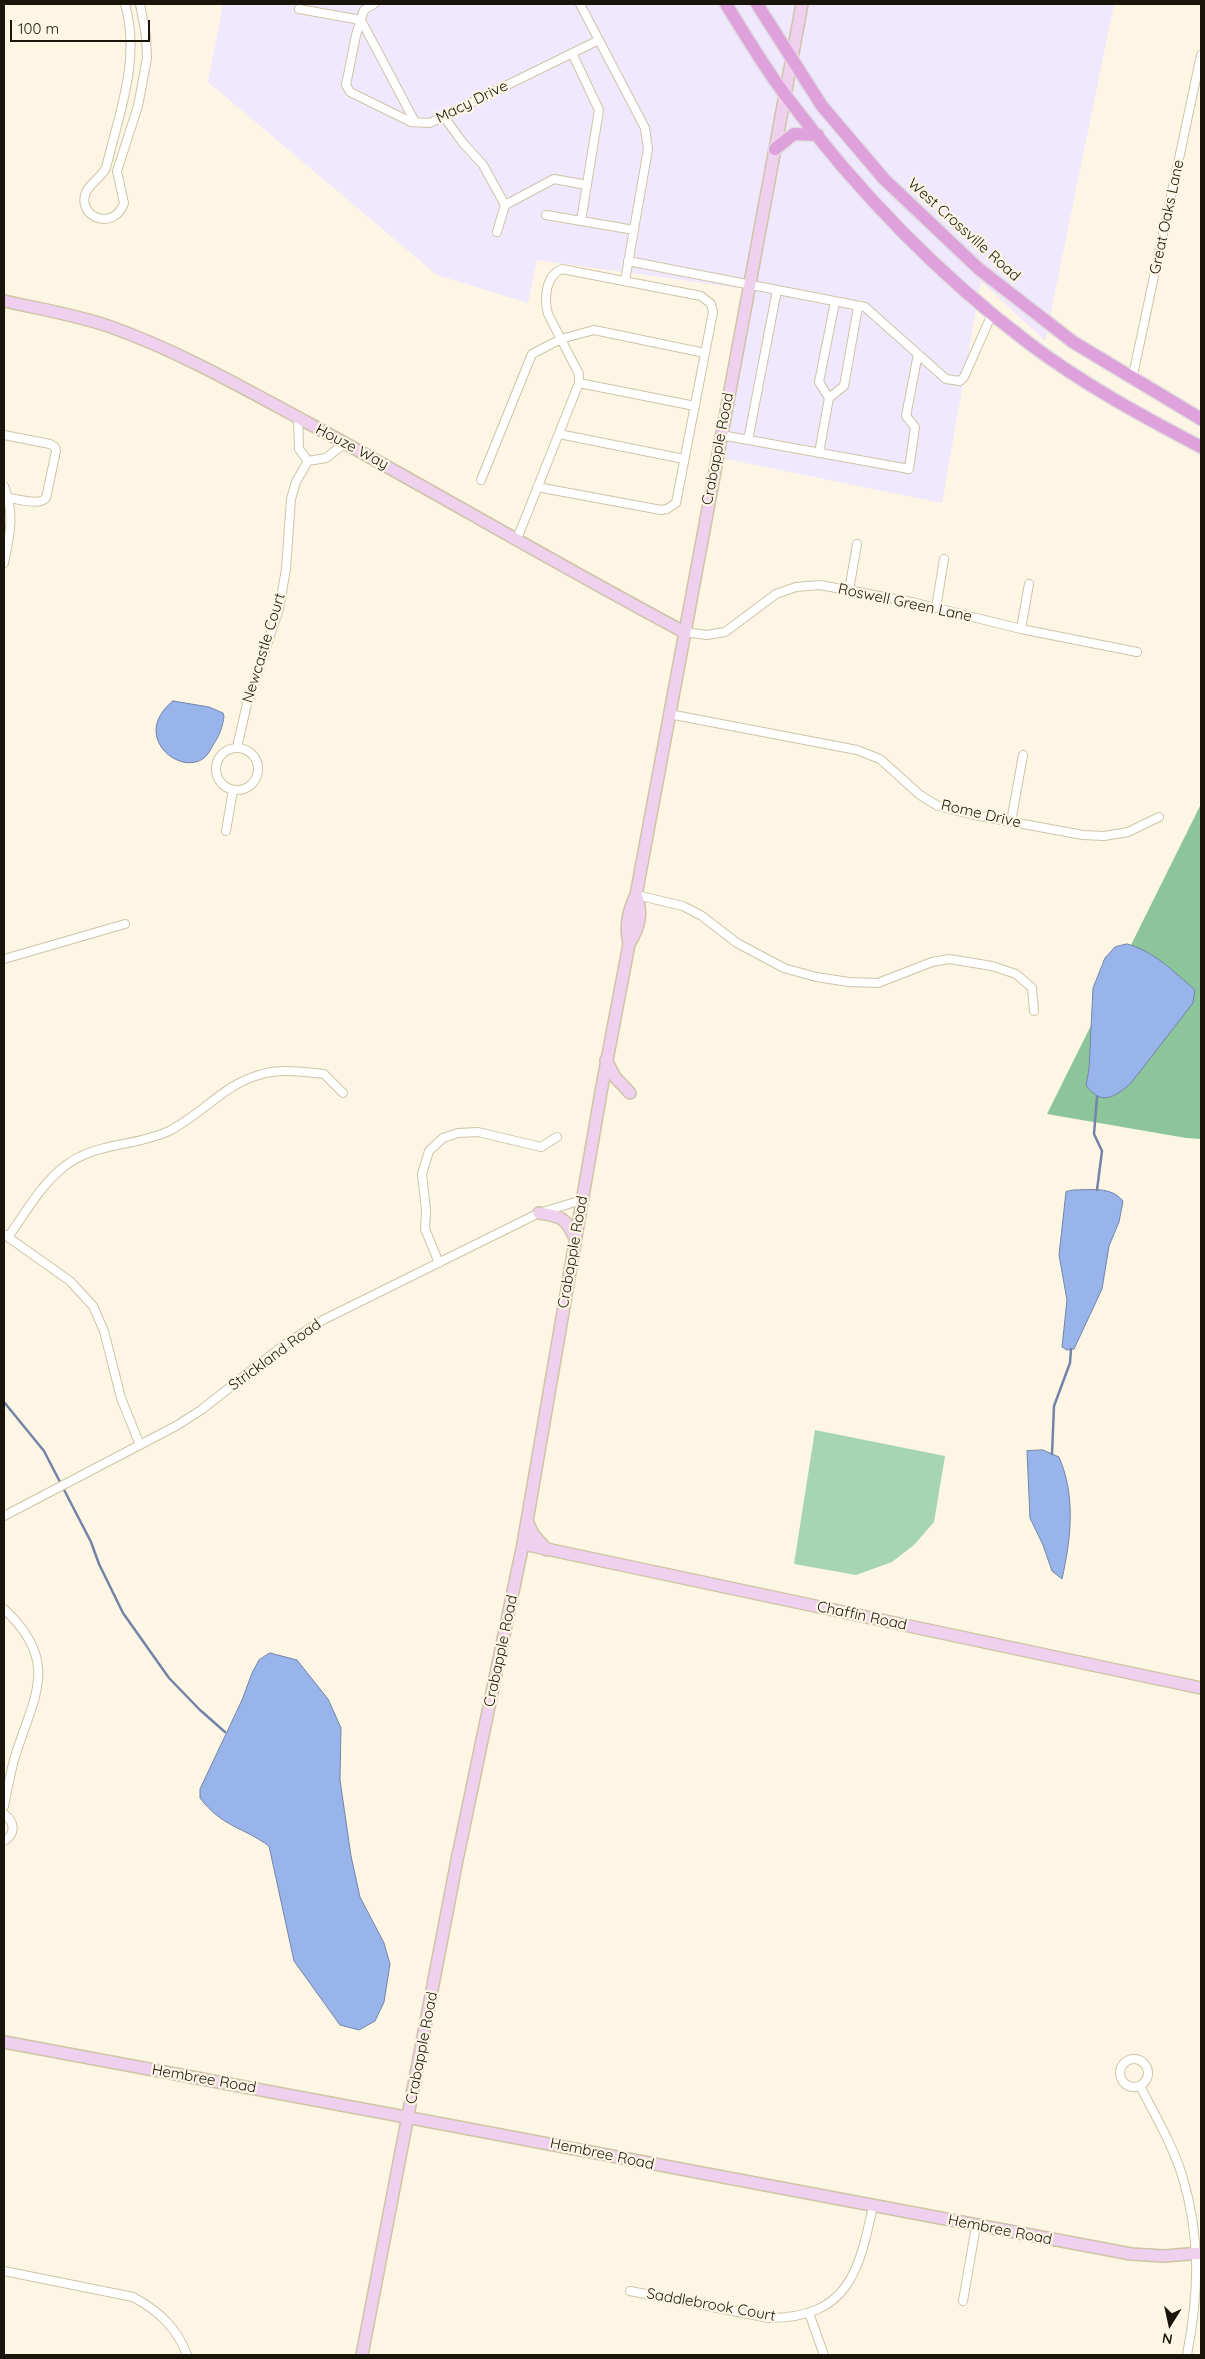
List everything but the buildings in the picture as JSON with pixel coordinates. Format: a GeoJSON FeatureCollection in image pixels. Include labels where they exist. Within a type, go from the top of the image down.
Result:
{"type":"FeatureCollection","features":[{"type":"Feature","properties":{"kind":"main road"},"geometry":{"type":"LineString","coordinates":[[726,4],[786,96],[868,196],[903,232],[992,314],[1031,345],[1126,407],[1201,447]]}},
{"type":"Feature","properties":{"kind":"main road","name":"West Crossville Road"},"geometry":{"type":"LineString","coordinates":[[757,4],[822,106],[884,179],[979,269],[1073,342],[1132,380],[1201,419]]}},
{"type":"Feature","properties":{"kind":"main road"},"geometry":{"type":"LineString","coordinates":[[775,149],[794,134],[818,135]]}},
{"type":"Feature","properties":{"kind":"street"},"geometry":{"type":"LineString","coordinates":[[125,4],[132,44],[130,73],[106,168],[100,179],[88,188],[84,199],[88,210],[98,219],[112,218],[122,209],[123,196],[117,171],[138,106],[145,76],[146,36],[140,4]]}},
{"type":"Feature","properties":{"kind":"street","name":"Macy Drive"},"geometry":{"type":"LineString","coordinates":[[373,4],[364,10],[356,35],[346,85],[350,92],[415,122],[430,123],[444,117],[599,40]]}},
{"type":"Feature","properties":{"kind":"street"},"geometry":{"type":"LineString","coordinates":[[580,4],[644,128],[648,149],[625,281]]}},
{"type":"Feature","properties":{"kind":"street","name":"Crabapple Road"},"geometry":{"type":"LineString","coordinates":[[362,2355],[457,1860],[523,1544],[606,1060],[629,944],[636,933],[641,909],[636,895],[802,4]]}},
{"type":"Feature","properties":{"kind":"street"},"geometry":{"type":"LineString","coordinates":[[299,9],[361,20],[415,122]]}},
{"type":"Feature","properties":{"kind":"street"},"geometry":{"type":"LineString","coordinates":[[572,53],[599,110],[581,221]]}},
{"type":"Feature","properties":{"kind":"street","name":"Great Oaks Lane"},"geometry":{"type":"LineString","coordinates":[[1132,380],[1201,54]]}},
{"type":"Feature","properties":{"kind":"street"},"geometry":{"type":"LineString","coordinates":[[130,73],[145,76]]}},
{"type":"Feature","properties":{"kind":"street"},"geometry":{"type":"LineString","coordinates":[[444,117],[482,165],[505,205]]}},
{"type":"Feature","properties":{"kind":"street"},"geometry":{"type":"LineString","coordinates":[[106,168],[117,171]]}},
{"type":"Feature","properties":{"kind":"street"},"geometry":{"type":"LineString","coordinates":[[497,232],[505,205],[554,179],[587,185]]}},
{"type":"Feature","properties":{"kind":"street"},"geometry":{"type":"LineString","coordinates":[[546,215],[634,230]]}},
{"type":"Feature","properties":{"kind":"street"},"geometry":{"type":"LineString","coordinates":[[628,261],[865,307],[946,379],[960,381],[964,377],[992,314]]}},
{"type":"Feature","properties":{"kind":"street"},"geometry":{"type":"LineString","coordinates":[[517,539],[537,487],[579,383],[579,374],[548,314],[545,304],[549,281],[557,271],[562,270],[625,281],[707,299],[713,312],[676,503],[668,509],[537,487]]}},
{"type":"Feature","properties":{"kind":"street"},"geometry":{"type":"LineString","coordinates":[[748,440],[777,290]]}},
{"type":"Feature","properties":{"kind":"street","name":"Houze Way"},"geometry":{"type":"LineString","coordinates":[[4,301],[109,326],[153,342],[345,443],[684,632]]}},
{"type":"Feature","properties":{"kind":"street"},"geometry":{"type":"LineString","coordinates":[[829,398],[819,382],[834,302]]}},
{"type":"Feature","properties":{"kind":"street"},"geometry":{"type":"LineString","coordinates":[[819,453],[829,398],[844,386],[858,307]]}},
{"type":"Feature","properties":{"kind":"street"},"geometry":{"type":"LineString","coordinates":[[481,480],[527,362],[532,354],[561,339],[594,330],[705,353]]}},
{"type":"Feature","properties":{"kind":"street"},"geometry":{"type":"LineString","coordinates":[[721,435],[908,469],[915,427],[906,416],[918,354]]}},
{"type":"Feature","properties":{"kind":"street"},"geometry":{"type":"LineString","coordinates":[[579,383],[694,406]]}},
{"type":"Feature","properties":{"kind":"street"},"geometry":{"type":"LineString","coordinates":[[298,418],[299,449],[308,461],[326,458],[345,443]]}},
{"type":"Feature","properties":{"kind":"street"},"geometry":{"type":"LineString","coordinates":[[559,434],[684,459]]}},
{"type":"Feature","properties":{"kind":"street"},"geometry":{"type":"LineString","coordinates":[[4,435],[50,444],[56,451],[46,498],[36,502],[8,498]]}},
{"type":"Feature","properties":{"kind":"street","name":"Newcastle Court"},"geometry":{"type":"LineString","coordinates":[[237,747],[247,704],[279,608],[286,569],[291,499],[296,482],[308,461]]}},
{"type":"Feature","properties":{"kind":"street"},"geometry":{"type":"LineString","coordinates":[[4,486],[11,506],[11,530],[4,563]]}},
{"type":"Feature","properties":{"kind":"street"},"geometry":{"type":"LineString","coordinates":[[849,590],[858,544]]}},
{"type":"Feature","properties":{"kind":"street"},"geometry":{"type":"LineString","coordinates":[[936,608],[944,559]]}},
{"type":"Feature","properties":{"kind":"street"},"geometry":{"type":"LineString","coordinates":[[1021,629],[1029,584]]}},
{"type":"Feature","properties":{"kind":"street","name":"Roswell Green Lane"},"geometry":{"type":"LineString","coordinates":[[684,632],[707,635],[724,632],[738,624],[760,604],[776,594],[796,587],[820,585],[1137,652]]}},
{"type":"Feature","properties":{"kind":"street","name":"Rome Drive"},"geometry":{"type":"LineString","coordinates":[[669,714],[857,750],[880,759],[920,795],[938,806],[1011,822],[1083,835],[1104,836],[1128,832],[1159,817]]}},
{"type":"Feature","properties":{"kind":"street"},"geometry":{"type":"LineString","coordinates":[[237,747],[244,749],[255,758],[258,771],[252,784],[246,788],[233,790],[221,783],[217,777],[216,763],[224,752],[237,747]]}},
{"type":"Feature","properties":{"kind":"street"},"geometry":{"type":"LineString","coordinates":[[1011,822],[1023,755]]}},
{"type":"Feature","properties":{"kind":"street"},"geometry":{"type":"LineString","coordinates":[[226,831],[233,790]]}},
{"type":"Feature","properties":{"kind":"street"},"geometry":{"type":"LineString","coordinates":[[636,895],[683,906],[702,916],[744,947],[784,968],[816,977],[850,982],[878,983],[932,962],[949,959],[992,966],[1016,974],[1032,988],[1034,1011]]}},
{"type":"Feature","properties":{"kind":"street"},"geometry":{"type":"LineString","coordinates":[[4,959],[125,924]]}},
{"type":"Feature","properties":{"kind":"street"},"geometry":{"type":"LineString","coordinates":[[606,1060],[615,1077],[630,1093]]}},
{"type":"Feature","properties":{"kind":"street"},"geometry":{"type":"LineString","coordinates":[[140,1444],[121,1398],[104,1331],[93,1306],[70,1280],[6,1236],[50,1179],[65,1165],[82,1155],[102,1148],[145,1140],[168,1131],[191,1118],[235,1085],[258,1075],[290,1071],[324,1074],[343,1093]]}},
{"type":"Feature","properties":{"kind":"street"},"geometry":{"type":"LineString","coordinates":[[439,1263],[425,1229],[426,1210],[422,1174],[429,1151],[443,1138],[458,1133],[478,1132],[541,1146],[557,1137]]}},
{"type":"Feature","properties":{"kind":"street","name":"Strickland Road"},"geometry":{"type":"LineString","coordinates":[[4,1516],[201,1410],[284,1346],[323,1320],[540,1213],[582,1200]]}},
{"type":"Feature","properties":{"kind":"street"},"geometry":{"type":"LineString","coordinates":[[540,1213],[559,1215],[570,1226],[575,1238]]}},
{"type":"Feature","properties":{"kind":"street"},"geometry":{"type":"LineString","coordinates":[[527,1520],[533,1534],[547,1550]]}},
{"type":"Feature","properties":{"kind":"street","name":"Chaffin Road"},"geometry":{"type":"LineString","coordinates":[[523,1544],[1201,1688]]}},
{"type":"Feature","properties":{"kind":"street"},"geometry":{"type":"LineString","coordinates":[[4,1609],[19,1623],[30,1640],[37,1661],[39,1680],[36,1698],[14,1760],[4,1806]]}},
{"type":"Feature","properties":{"kind":"street"},"geometry":{"type":"LineString","coordinates":[[4,1814],[10,1819],[13,1829],[9,1838],[4,1841]]}},
{"type":"Feature","properties":{"kind":"street","name":"Hembree Road"},"geometry":{"type":"LineString","coordinates":[[4,2042],[409,2116],[976,2226],[1131,2254],[1164,2256],[1199,2253]]}},
{"type":"Feature","properties":{"kind":"street"},"geometry":{"type":"LineString","coordinates":[[1140,2086],[1182,2174],[1199,2253],[1197,2285],[1186,2355]]}},
{"type":"Feature","properties":{"kind":"street","name":"Saddlebrook Court"},"geometry":{"type":"LineString","coordinates":[[630,2291],[769,2318],[789,2318],[809,2313],[834,2299],[854,2276],[863,2254],[873,2206]]}},
{"type":"Feature","properties":{"kind":"street"},"geometry":{"type":"LineString","coordinates":[[963,2301],[976,2226]]}},
{"type":"Feature","properties":{"kind":"street"},"geometry":{"type":"LineString","coordinates":[[4,2271],[133,2297],[149,2305],[166,2319],[178,2335],[187,2355]]}},
{"type":"Feature","properties":{"kind":"street"},"geometry":{"type":"LineString","coordinates":[[809,2313],[824,2355]]}},
{"type":"Feature","properties":{"kind":"shaded area"},"geometry":{"type":"Polygon","coordinates":[[[223,4],[1114,4],[1045,341],[981,281],[942,503],[721,458],[752,290],[537,260],[528,303],[437,275],[208,82],[223,4]]]}},
{"type":"Feature","properties":{"kind":"green space"},"geometry":{"type":"Polygon","coordinates":[[[1201,804],[1201,1139],[1047,1114],[1201,804]]]}},
{"type":"Feature","properties":{"kind":"green space"},"geometry":{"type":"Polygon","coordinates":[[[815,1430],[945,1456],[934,1522],[914,1545],[892,1562],[856,1575],[794,1564],[815,1430]]]}},
{"type":"Feature","properties":{"kind":"water"},"geometry":{"type":"Polygon","coordinates":[[[173,701],[209,707],[223,713],[222,727],[219,735],[204,758],[194,762],[183,762],[172,757],[163,749],[157,739],[156,727],[161,714],[173,701]]]}},
{"type":"Feature","properties":{"kind":"water"},"geometry":{"type":"Polygon","coordinates":[[[1127,944],[1155,957],[1195,990],[1193,1003],[1131,1083],[1119,1093],[1108,1098],[1102,1098],[1092,1092],[1086,1085],[1089,1069],[1093,988],[1105,958],[1115,947],[1127,944]]]}},
{"type":"Feature","properties":{"kind":"water"},"geometry":{"type":"Polygon","coordinates":[[[1073,1190],[1107,1191],[1118,1196],[1123,1201],[1119,1222],[1109,1246],[1102,1289],[1074,1349],[1067,1350],[1062,1347],[1067,1300],[1059,1255],[1066,1192],[1073,1190]]]}},
{"type":"Feature","properties":{"kind":"water"},"geometry":{"type":"Polygon","coordinates":[[[1043,1450],[1059,1457],[1068,1487],[1070,1518],[1068,1549],[1062,1579],[1052,1571],[1043,1545],[1030,1518],[1027,1451],[1043,1450]]]}},
{"type":"Feature","properties":{"kind":"water"},"geometry":{"type":"Polygon","coordinates":[[[270,1653],[297,1660],[328,1699],[341,1728],[340,1780],[351,1856],[360,1897],[384,1943],[390,1964],[384,2002],[375,2021],[359,2030],[340,2025],[294,1961],[269,1846],[216,1815],[200,1798],[200,1789],[242,1700],[252,1673],[259,1660],[270,1653]]]}},
{"type":"Feature","properties":{"kind":"waterway"},"geometry":{"type":"LineString","coordinates":[[1097,1097],[1094,1134],[1102,1151],[1097,1190]]}},
{"type":"Feature","properties":{"kind":"waterway"},"geometry":{"type":"LineString","coordinates":[[1052,1454],[1054,1406],[1070,1363],[1071,1349]]}},
{"type":"Feature","properties":{"kind":"waterway"},"geometry":{"type":"LineString","coordinates":[[4,1402],[44,1451],[91,1542],[99,1564],[123,1613],[169,1678],[200,1710],[225,1732]]}}]}
